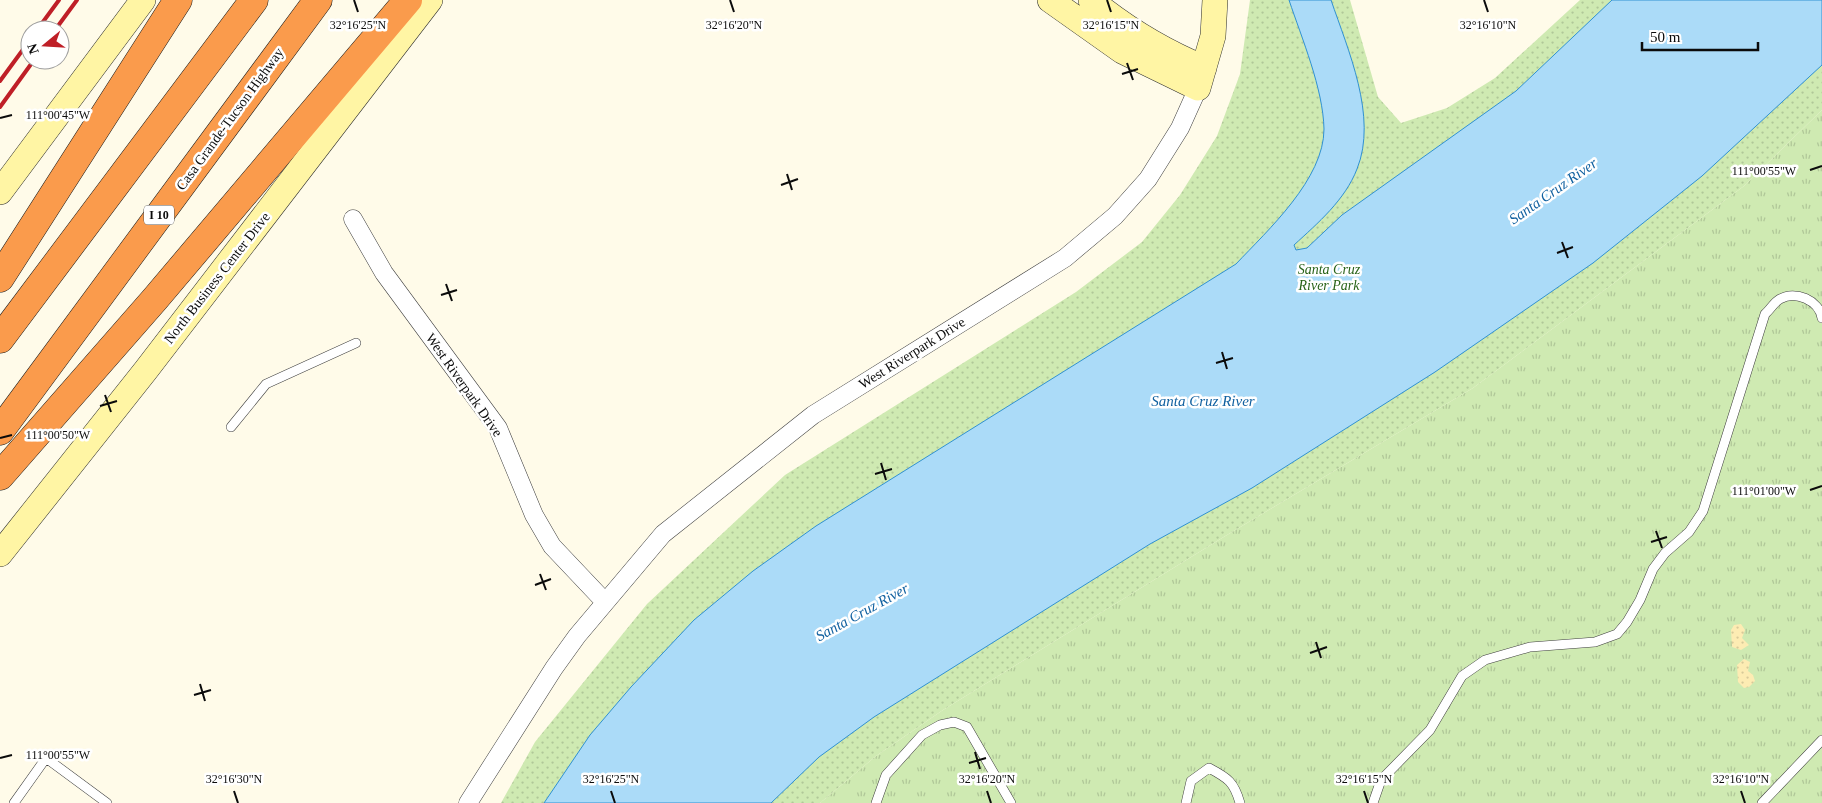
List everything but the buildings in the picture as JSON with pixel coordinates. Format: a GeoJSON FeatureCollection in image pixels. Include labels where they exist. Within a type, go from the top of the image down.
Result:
{"type":"FeatureCollection","features":[{"type":"Feature","properties":{"kind":"highway"},"geometry":{"type":"LineString","coordinates":[[0,278],[178,0]]}},
{"type":"Feature","properties":{"kind":"highway"},"geometry":{"type":"LineString","coordinates":[[0,339],[254,0]]}},
{"type":"Feature","properties":{"kind":"highway","name":"Casa Grande-Tucson Highway"},"geometry":{"type":"LineString","coordinates":[[0,431],[318,0]]}},
{"type":"Feature","properties":{"kind":"highway"},"geometry":{"type":"LineString","coordinates":[[0,476],[167,284],[408,0]]}},
{"type":"Feature","properties":{"kind":"main road"},"geometry":{"type":"LineString","coordinates":[[0,192],[143,0]]}},
{"type":"Feature","properties":{"kind":"main road","name":"North Business Center Drive"},"geometry":{"type":"LineString","coordinates":[[0,554],[146,370],[430,0]]}},
{"type":"Feature","properties":{"kind":"main road"},"geometry":{"type":"LineString","coordinates":[[1050,0],[1122,51],[1201,78]]}},
{"type":"Feature","properties":{"kind":"main road"},"geometry":{"type":"LineString","coordinates":[[1091,0],[1201,78]]}},
{"type":"Feature","properties":{"kind":"main road"},"geometry":{"type":"LineString","coordinates":[[1201,78],[1213,36],[1216,0]]}},
{"type":"Feature","properties":{"kind":"street","name":"West Riverpark Drive"},"geometry":{"type":"LineString","coordinates":[[468,803],[496,755],[554,668],[605,602],[663,534],[813,415],[1065,258],[1115,216],[1148,179],[1166,152],[1201,78]]}},
{"type":"Feature","properties":{"kind":"street","name":"West Riverpark Drive"},"geometry":{"type":"LineString","coordinates":[[352,219],[384,273],[498,428],[534,515],[552,546],[605,602]]}},
{"type":"Feature","properties":{"kind":"lane"},"geometry":{"type":"LineString","coordinates":[[1373,803],[1381,780],[1430,730],[1462,676],[1485,660],[1530,647],[1595,642],[1617,634],[1627,622],[1640,600],[1652,569],[1665,553],[1689,532],[1703,511],[1765,314],[1780,299],[1795,295],[1809,300],[1821,312],[1822,318]]}},
{"type":"Feature","properties":{"kind":"lane"},"geometry":{"type":"LineString","coordinates":[[231,427],[266,384],[356,343]]}},
{"type":"Feature","properties":{"kind":"lane"},"geometry":{"type":"LineString","coordinates":[[876,803],[886,775],[922,735],[940,726],[954,722],[967,727],[1011,803]]}},
{"type":"Feature","properties":{"kind":"lane"},"geometry":{"type":"LineString","coordinates":[[1762,803],[1806,760],[1822,740]]}},
{"type":"Feature","properties":{"kind":"lane"},"geometry":{"type":"LineString","coordinates":[[14,803],[46,758],[107,803]]}},
{"type":"Feature","properties":{"kind":"lane"},"geometry":{"type":"LineString","coordinates":[[1186,803],[1191,781],[1209,768],[1223,775],[1235,786],[1240,803]]}},
{"type":"Feature","properties":{"kind":"green space","name":"Santa Cruz River"},"geometry":{"type":"Polygon","coordinates":[[[1250,0],[1350,0],[1378,97],[1401,123],[1447,108],[1495,78],[1580,0],[1822,0],[1822,110],[1744,186],[1473,388],[1222,538],[943,710],[876,756],[820,803],[501,803],[535,742],[647,604],[785,475],[1076,292],[1142,242],[1180,195],[1217,136],[1240,74],[1250,0]]]}},
{"type":"Feature","properties":{"kind":"green space"},"geometry":{"type":"Polygon","coordinates":[[[1822,110],[1822,803],[820,803],[876,756],[943,710],[1222,538],[1473,388],[1744,186],[1822,110]]]}},
{"type":"Feature","properties":{"kind":"sand"},"geometry":{"type":"Polygon","coordinates":[[[1741,624],[1745,630],[1742,638],[1749,645],[1741,650],[1732,647],[1731,630],[1734,625],[1741,624]]]}},
{"type":"Feature","properties":{"kind":"sand"},"geometry":{"type":"Polygon","coordinates":[[[1744,659],[1750,662],[1748,671],[1753,675],[1755,681],[1749,687],[1744,688],[1738,682],[1737,665],[1744,659]]]}},
{"type":"Feature","properties":{"kind":"water","name":"Santa Cruz River"},"geometry":{"type":"Polygon","coordinates":[[[1289,0],[1331,0],[1358,84],[1364,128],[1363,149],[1352,180],[1330,210],[1294,245],[1296,250],[1307,248],[1342,215],[1516,91],[1612,0],[1822,0],[1822,65],[1702,176],[1593,263],[1435,372],[1252,488],[1150,544],[874,717],[819,757],[771,803],[544,803],[590,735],[631,687],[694,620],[753,571],[816,526],[1236,264],[1278,220],[1305,185],[1315,166],[1322,148],[1324,129],[1323,113],[1316,80],[1289,0]]]}},
{"type":"Feature","properties":{"kind":"railway"},"geometry":{"type":"LineString","coordinates":[[44,20],[59,0]]}},
{"type":"Feature","properties":{"kind":"railway"},"geometry":{"type":"LineString","coordinates":[[62,20],[77,0]]}},
{"type":"Feature","properties":{"kind":"railway"},"geometry":{"type":"LineString","coordinates":[[0,81],[20,54]]}},
{"type":"Feature","properties":{"kind":"railway"},"geometry":{"type":"LineString","coordinates":[[0,107],[27,70]]}},
{"type":"Feature","properties":{"kind":"park label","name":"Santa Cruz River Park"},"geometry":{"type":"Point","coordinates":[1329,278]}}]}
